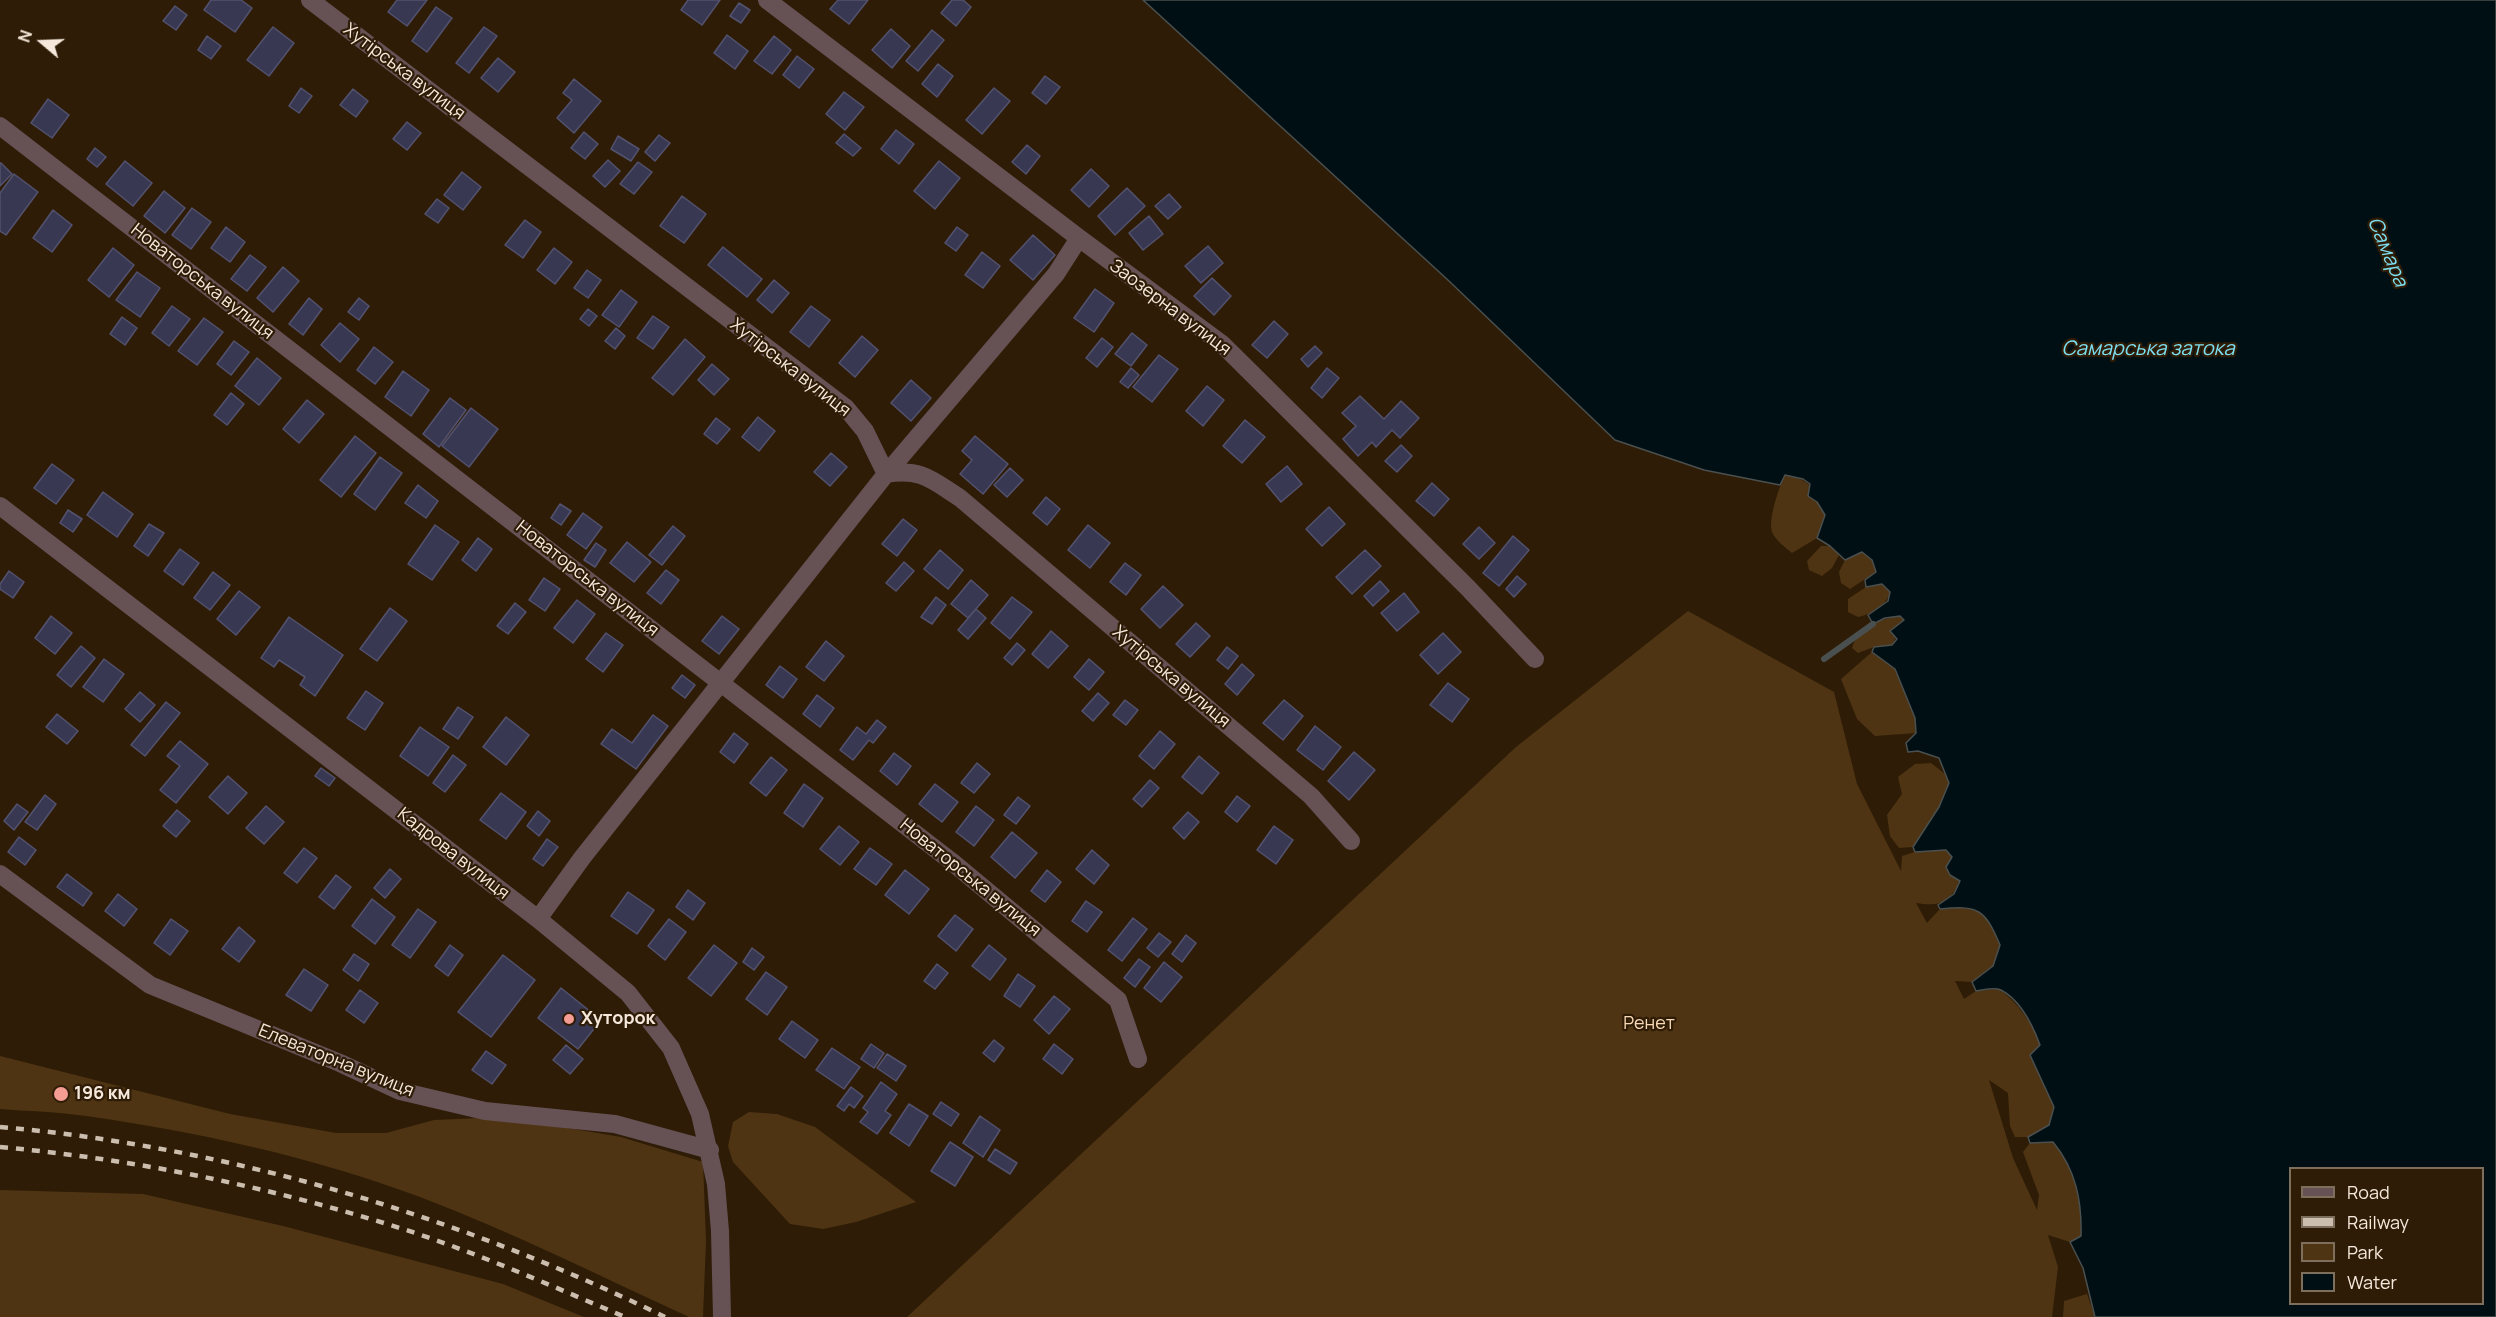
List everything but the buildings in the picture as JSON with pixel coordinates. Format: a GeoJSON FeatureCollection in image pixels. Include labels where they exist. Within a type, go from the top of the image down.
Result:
{"type":"FeatureCollection","features":[{"type":"Feature","properties":{"kind":"street","name":"Хутірська вулиця"},"geometry":{"type":"LineString","coordinates":[[310,0],[846,408],[865,431],[886,474],[905,470],[922,474],[960,498],[1311,796],[1351,842]]}},
{"type":"Feature","properties":{"kind":"street","name":"Заозерна вулиця"},"geometry":{"type":"LineString","coordinates":[[767,0],[1222,344],[1468,588],[1535,659]]}},
{"type":"Feature","properties":{"kind":"street","name":"Новаторська вулиця"},"geometry":{"type":"LineString","coordinates":[[0,126],[951,861],[1118,1000],[1138,1059]]}},
{"type":"Feature","properties":{"kind":"street"},"geometry":{"type":"LineString","coordinates":[[538,919],[582,858],[886,474],[1056,274],[1079,238]]}},
{"type":"Feature","properties":{"kind":"street","name":"Кадрова вулиця"},"geometry":{"type":"LineString","coordinates":[[0,506],[538,919],[628,993],[671,1048],[700,1114],[716,1184],[720,1232],[722,1317]]}},
{"type":"Feature","properties":{"kind":"street","name":"Елеваторна вулиця"},"geometry":{"type":"LineString","coordinates":[[0,874],[150,985],[340,1063],[400,1091],[485,1111],[615,1124],[710,1150]]}},
{"type":"Feature","properties":{"kind":"green space"},"geometry":{"type":"Polygon","coordinates":[[[1785,475],[1808,484],[1825,515],[1817,538],[1792,553],[1776,538],[1771,526],[1775,503],[1785,475]]]}},
{"type":"Feature","properties":{"kind":"green space"},"geometry":{"type":"Polygon","coordinates":[[[1821,546],[1830,546],[1839,555],[1832,568],[1822,576],[1809,570],[1807,561],[1821,546]]]}},
{"type":"Feature","properties":{"kind":"green space"},"geometry":{"type":"Polygon","coordinates":[[[1862,551],[1872,560],[1876,572],[1850,589],[1841,583],[1839,572],[1845,560],[1862,551]]]}},
{"type":"Feature","properties":{"kind":"green space"},"geometry":{"type":"Polygon","coordinates":[[[1882,584],[1890,592],[1878,609],[1858,617],[1848,612],[1848,599],[1866,587],[1882,584]]]}},
{"type":"Feature","properties":{"kind":"green space","name":"Ренет"},"geometry":{"type":"Polygon","coordinates":[[[1688,611],[1834,692],[1857,784],[1901,871],[1902,856],[1915,852],[1946,850],[1952,857],[1960,881],[1952,894],[1948,899],[1937,904],[1916,903],[1927,923],[1940,909],[1972,909],[1984,917],[1995,933],[2000,945],[1993,966],[1972,982],[1955,981],[1964,999],[1976,991],[1999,989],[2024,1014],[2040,1045],[2030,1055],[2054,1107],[2050,1125],[2028,1137],[2015,1137],[2010,1126],[2008,1093],[1989,1080],[2013,1158],[2037,1210],[2039,1195],[2023,1152],[2030,1143],[2053,1142],[2067,1164],[2076,1186],[2081,1236],[2070,1242],[2048,1235],[2058,1267],[2052,1317],[907,1317],[1516,747],[1688,611]]]}},
{"type":"Feature","properties":{"kind":"green space"},"geometry":{"type":"Polygon","coordinates":[[[1900,616],[1904,620],[1892,645],[1874,647],[1858,653],[1852,648],[1859,635],[1871,625],[1900,616]]]}},
{"type":"Feature","properties":{"kind":"green space"},"geometry":{"type":"Polygon","coordinates":[[[1872,652],[1895,669],[1915,718],[1916,733],[1875,736],[1857,719],[1841,679],[1872,652]]]}},
{"type":"Feature","properties":{"kind":"green space"},"geometry":{"type":"Polygon","coordinates":[[[1931,763],[1945,774],[1949,783],[1939,807],[1913,847],[1899,848],[1890,836],[1887,815],[1902,794],[1898,777],[1915,764],[1931,763]]]}},
{"type":"Feature","properties":{"kind":"green space"},"geometry":{"type":"Polygon","coordinates":[[[0,1056],[230,1114],[336,1133],[386,1133],[434,1120],[503,1117],[621,1137],[703,1162],[706,1241],[703,1317],[689,1317],[556,1255],[420,1197],[338,1170],[213,1138],[128,1122],[0,1109],[0,1056]]]}},
{"type":"Feature","properties":{"kind":"green space"},"geometry":{"type":"Polygon","coordinates":[[[749,1112],[777,1114],[815,1127],[916,1202],[856,1222],[823,1229],[790,1224],[733,1162],[728,1146],[733,1122],[749,1112]]]}},
{"type":"Feature","properties":{"kind":"green space"},"geometry":{"type":"Polygon","coordinates":[[[0,1190],[143,1194],[283,1226],[503,1284],[584,1317],[0,1317],[0,1190]]]}},
{"type":"Feature","properties":{"kind":"green space"},"geometry":{"type":"Polygon","coordinates":[[[2087,1294],[2095,1317],[2063,1317],[2064,1301],[2087,1294]]]}},
{"type":"Feature","properties":{"kind":"water","name":"Самарська затока"},"geometry":{"type":"Polygon","coordinates":[[[1143,0],[2496,0],[2496,1317],[2095,1317],[2083,1268],[2070,1242],[2081,1236],[2079,1198],[2072,1175],[2053,1142],[2030,1143],[2028,1137],[2049,1125],[2054,1107],[2030,1055],[2040,1045],[2025,1014],[2008,994],[1995,989],[1976,991],[1972,982],[1993,966],[2000,945],[1990,924],[1979,912],[1963,908],[1940,909],[1938,905],[1954,894],[1960,881],[1950,875],[1946,867],[1952,857],[1946,850],[1915,852],[1913,847],[1939,807],[1949,783],[1939,758],[1918,751],[1908,752],[1906,743],[1916,733],[1915,718],[1895,669],[1872,652],[1874,647],[1892,645],[1897,639],[1890,631],[1904,620],[1900,616],[1885,618],[1873,624],[1868,615],[1888,601],[1890,592],[1882,584],[1866,587],[1865,580],[1876,572],[1872,560],[1862,552],[1845,560],[1817,538],[1825,515],[1817,502],[1808,496],[1810,484],[1803,479],[1785,475],[1780,485],[1704,470],[1615,440],[1449,281],[1143,0]]]}},
{"type":"Feature","properties":{"kind":"waterway"},"geometry":{"type":"LineString","coordinates":[[1824,659],[1873,624]]}},
{"type":"Feature","properties":{"kind":"railway"},"geometry":{"type":"LineString","coordinates":[[0,1127],[86,1137],[172,1151],[257,1169],[341,1192],[424,1218],[506,1248],[665,1317]]}},
{"type":"Feature","properties":{"kind":"railway"},"geometry":{"type":"LineString","coordinates":[[0,1147],[49,1152],[196,1175],[340,1210],[448,1244],[625,1317]]}},
{"type":"Feature","properties":{"kind":"place","name":"Хуторок"},"geometry":{"type":"Point","coordinates":[569,1019]}},
{"type":"Feature","properties":{"kind":"place","name":"196 км"},"geometry":{"type":"Point","coordinates":[61,1094]}},
{"type":"Feature","properties":{"kind":"water label","name":"Самара"},"geometry":{"type":"Point","coordinates":[2387,252]}}]}
